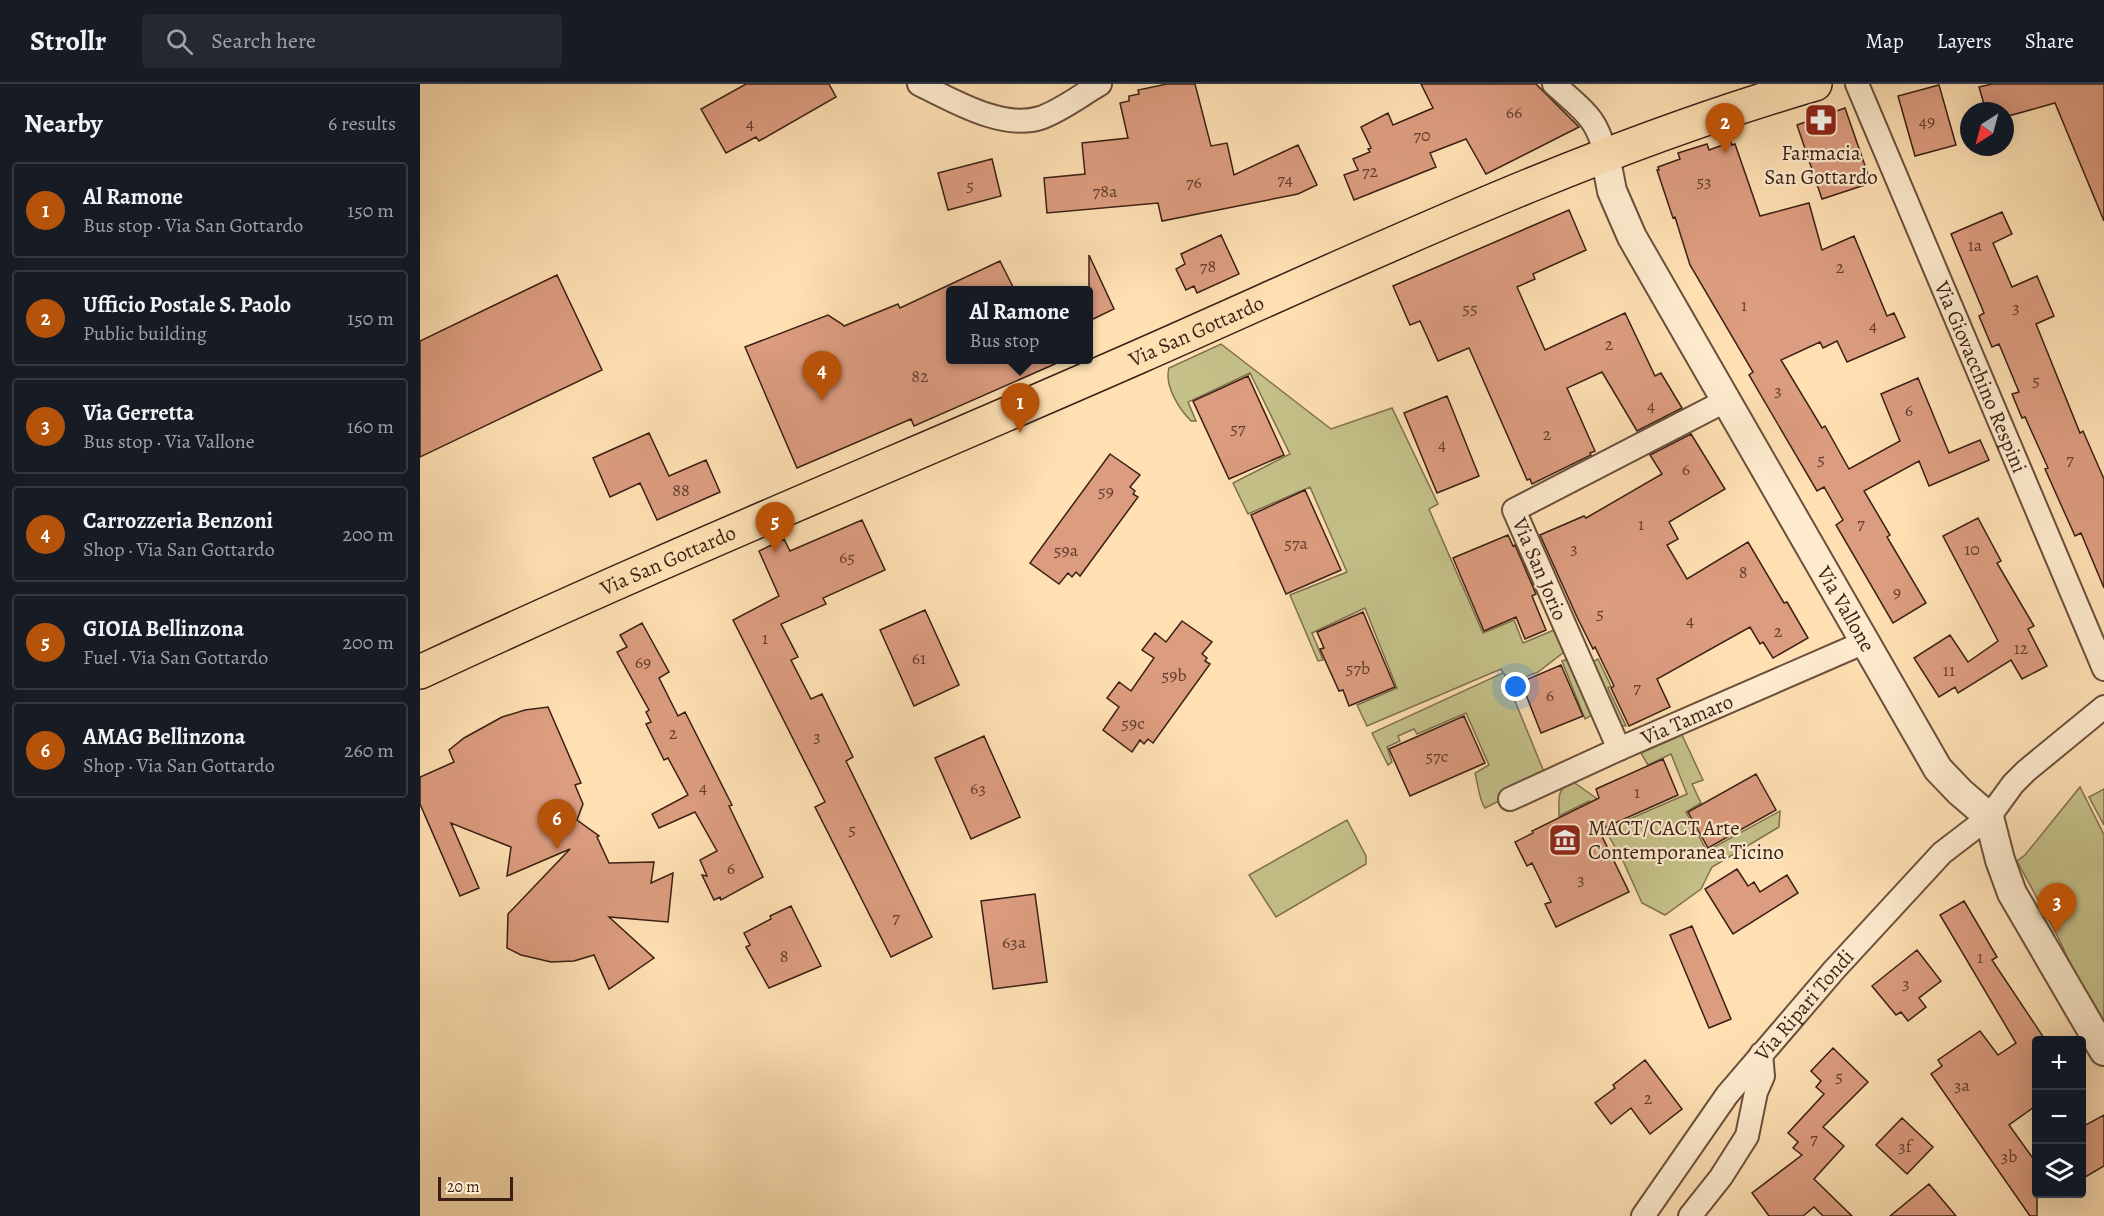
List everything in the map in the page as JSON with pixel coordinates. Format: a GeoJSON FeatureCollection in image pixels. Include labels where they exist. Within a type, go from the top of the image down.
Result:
{"type":"FeatureCollection","features":[{"type":"Feature","properties":{"kind":"main road","name":"Via San Gottardo"},"geometry":{"type":"LineString","coordinates":[[420,672],[663,561],[1060,391],[1520,188],[1672,129],[1815,84]]}},
{"type":"Feature","properties":{"kind":"street"},"geometry":{"type":"LineString","coordinates":[[919,84],[987,114],[1019,121],[1042,117],[1100,84]]}},
{"type":"Feature","properties":{"kind":"street"},"geometry":{"type":"LineString","coordinates":[[1554,84],[1595,124],[1600,133],[1605,155]]}},
{"type":"Feature","properties":{"kind":"street","name":"Via Giovacchino Respini"},"geometry":{"type":"LineString","coordinates":[[1857,84],[2104,669]]}},
{"type":"Feature","properties":{"kind":"street","name":"Via Vallone"},"geometry":{"type":"LineString","coordinates":[[1605,155],[1612,191],[1632,237],[1938,769],[1989,817]]}},
{"type":"Feature","properties":{"kind":"street","name":"Via San Jorio"},"geometry":{"type":"LineString","coordinates":[[1619,749],[1514,510],[1727,400]]}},
{"type":"Feature","properties":{"kind":"street","name":"Via Tamaro"},"geometry":{"type":"LineString","coordinates":[[1510,799],[1865,642]]}},
{"type":"Feature","properties":{"kind":"street","name":"Via Ripari Tondi"},"geometry":{"type":"LineString","coordinates":[[1643,1216],[1727,1095],[1834,970],[1942,853],[1989,817],[2013,784],[2026,771],[2104,707]]}},
{"type":"Feature","properties":{"kind":"street"},"geometry":{"type":"LineString","coordinates":[[1989,817],[2000,860],[2012,893],[2104,1051]]}},
{"type":"Feature","properties":{"kind":"street"},"geometry":{"type":"LineString","coordinates":[[1690,1216],[1727,1168],[1747,1136],[1756,1092],[1763,1076],[1761,1054]]}},
{"type":"Feature","properties":{"kind":"shaded area"},"geometry":{"type":"Polygon","coordinates":[[[1221,344],[1331,429],[1392,408],[1438,504],[1429,509],[1483,633],[1514,620],[1523,643],[1554,630],[1564,652],[1538,672],[1520,679],[1504,674],[1544,772],[1529,786],[1485,808],[1475,773],[1489,765],[1466,713],[1417,734],[1414,729],[1398,736],[1400,741],[1387,747],[1392,762],[1388,765],[1372,733],[1503,673],[1501,669],[1367,726],[1357,705],[1397,688],[1365,608],[1312,633],[1323,660],[1318,661],[1290,595],[1347,572],[1310,487],[1248,514],[1233,483],[1290,454],[1250,373],[1188,402],[1196,421],[1191,421],[1186,416],[1171,389],[1169,368],[1221,344]]]}},
{"type":"Feature","properties":{"kind":"shaded area"},"geometry":{"type":"Polygon","coordinates":[[[1571,658],[1594,714],[1585,719],[1562,661],[1571,658]]]}},
{"type":"Feature","properties":{"kind":"shaded area"},"geometry":{"type":"Polygon","coordinates":[[[1598,659],[1611,686],[1608,688],[1626,726],[1615,725],[1588,664],[1598,659]]]}},
{"type":"Feature","properties":{"kind":"shaded area"},"geometry":{"type":"Polygon","coordinates":[[[1682,735],[1703,780],[1692,784],[1701,803],[1686,812],[1707,851],[1780,811],[1779,827],[1712,867],[1701,889],[1665,915],[1642,903],[1624,863],[1589,801],[1559,816],[1559,800],[1563,788],[1572,781],[1596,798],[1611,827],[1687,794],[1671,754],[1648,765],[1641,753],[1682,735]]]}},
{"type":"Feature","properties":{"kind":"shaded area"},"geometry":{"type":"Polygon","coordinates":[[[2080,787],[2104,835],[2104,1036],[2057,935],[2017,861],[2025,855],[2080,787]]]}},
{"type":"Feature","properties":{"kind":"shaded area"},"geometry":{"type":"Polygon","coordinates":[[[2104,789],[2104,825],[2089,797],[2104,789]]]}},
{"type":"Feature","properties":{"kind":"shaded area"},"geometry":{"type":"Polygon","coordinates":[[[1347,820],[1366,856],[1366,864],[1276,917],[1249,875],[1347,820]]]}},
{"type":"Feature","properties":{"kind":"building"},"geometry":{"type":"Polygon","coordinates":[[[746,84],[829,84],[836,97],[759,141],[756,137],[726,153],[701,109],[746,84]]]}},
{"type":"Feature","properties":{"kind":"building"},"geometry":{"type":"Polygon","coordinates":[[[1167,84],[1195,84],[1211,146],[1227,143],[1234,175],[1298,145],[1317,185],[1298,194],[1162,221],[1158,203],[1047,213],[1044,178],[1085,174],[1082,143],[1128,138],[1120,103],[1129,101],[1129,96],[1139,94],[1138,90],[1167,84]]]}},
{"type":"Feature","properties":{"kind":"building"},"geometry":{"type":"Polygon","coordinates":[[[1421,84],[1536,84],[1579,127],[1486,174],[1466,139],[1430,153],[1436,167],[1354,200],[1344,175],[1358,170],[1353,159],[1370,152],[1368,149],[1371,148],[1361,127],[1388,113],[1393,125],[1433,108],[1421,84]]]}},
{"type":"Feature","properties":{"kind":"building"},"geometry":{"type":"Polygon","coordinates":[[[1992,84],[2104,84],[2104,221],[2055,103],[2014,114],[2014,102],[1983,102],[1979,87],[1992,84]]]}},
{"type":"Feature","properties":{"kind":"building"},"geometry":{"type":"Polygon","coordinates":[[[1939,85],[1956,145],[1915,156],[1898,96],[1939,85]]]}},
{"type":"Feature","properties":{"kind":"building"},"geometry":{"type":"Polygon","coordinates":[[[1845,108],[1871,183],[1822,199],[1797,125],[1845,108]]]}},
{"type":"Feature","properties":{"kind":"building"},"geometry":{"type":"Polygon","coordinates":[[[1731,142],[1732,145],[1735,144],[1760,216],[1809,203],[1822,250],[1854,236],[1887,316],[1894,313],[1905,337],[1847,362],[1837,341],[1823,348],[1820,342],[1781,360],[1822,428],[1825,426],[1849,469],[1900,441],[1881,394],[1918,378],[1949,453],[1980,440],[1989,460],[1929,486],[1919,461],[1864,491],[1890,535],[1887,537],[1926,603],[1893,623],[1836,525],[1843,520],[1824,487],[1817,491],[1749,375],[1753,372],[1690,265],[1675,217],[1673,218],[1657,170],[1659,170],[1658,167],[1680,159],[1678,153],[1707,144],[1709,150],[1731,142]]]}},
{"type":"Feature","properties":{"kind":"building"},"geometry":{"type":"Polygon","coordinates":[[[992,159],[1001,196],[948,210],[938,173],[992,159]]]}},
{"type":"Feature","properties":{"kind":"building"},"geometry":{"type":"Polygon","coordinates":[[[1569,210],[1586,250],[1533,274],[1535,279],[1517,287],[1545,350],[1625,313],[1655,376],[1661,373],[1682,408],[1637,431],[1602,372],[1567,388],[1595,451],[1532,484],[1530,479],[1527,480],[1469,348],[1438,361],[1420,321],[1410,325],[1393,286],[1569,210]]]}},
{"type":"Feature","properties":{"kind":"building"},"geometry":{"type":"Polygon","coordinates":[[[2002,212],[2012,234],[1993,243],[2012,287],[2037,276],[2054,316],[2036,324],[2080,433],[2083,431],[2104,479],[2104,588],[2081,533],[2075,536],[2045,469],[2048,468],[2025,417],[2022,418],[2012,394],[2019,392],[1999,344],[1992,347],[1979,316],[1984,313],[1951,234],[2002,212]]]}},
{"type":"Feature","properties":{"kind":"building"},"geometry":{"type":"Polygon","coordinates":[[[1221,235],[1239,274],[1197,293],[1194,286],[1186,290],[1176,269],[1185,264],[1181,254],[1221,235]]]}},
{"type":"Feature","properties":{"kind":"building"},"geometry":{"type":"Polygon","coordinates":[[[1089,255],[1114,309],[1093,319],[1093,286],[1089,286],[1089,255]]]}},
{"type":"Feature","properties":{"kind":"building"},"geometry":{"type":"Polygon","coordinates":[[[1000,261],[1012,286],[947,286],[1000,261]]]}},
{"type":"Feature","properties":{"kind":"building"},"geometry":{"type":"Polygon","coordinates":[[[557,275],[602,370],[420,457],[420,341],[557,275]]]}},
{"type":"Feature","properties":{"kind":"building"},"geometry":{"type":"Polygon","coordinates":[[[946,286],[946,364],[1055,364],[914,426],[911,419],[797,468],[745,347],[828,315],[844,326],[898,304],[900,308],[946,286]]]}},
{"type":"Feature","properties":{"kind":"building"},"geometry":{"type":"Polygon","coordinates":[[[1248,376],[1284,455],[1229,479],[1193,401],[1248,376]]]}},
{"type":"Feature","properties":{"kind":"building"},"geometry":{"type":"Polygon","coordinates":[[[1447,396],[1479,476],[1437,493],[1404,413],[1447,396]]]}},
{"type":"Feature","properties":{"kind":"building"},"geometry":{"type":"Polygon","coordinates":[[[649,433],[669,476],[706,460],[720,492],[657,520],[640,483],[610,497],[593,458],[649,433]]]}},
{"type":"Feature","properties":{"kind":"building"},"geometry":{"type":"Polygon","coordinates":[[[1691,434],[1725,489],[1669,522],[1678,539],[1667,545],[1687,579],[1748,542],[1784,603],[1787,602],[1808,638],[1773,658],[1763,642],[1760,644],[1750,627],[1657,679],[1670,707],[1629,726],[1611,688],[1614,686],[1577,617],[1540,535],[1584,516],[1586,518],[1662,474],[1650,455],[1691,434]]]}},
{"type":"Feature","properties":{"kind":"building"},"geometry":{"type":"Polygon","coordinates":[[[1110,454],[1140,475],[1130,487],[1135,491],[1133,494],[1138,497],[1080,576],[1076,572],[1072,577],[1068,573],[1059,584],[1030,563],[1110,454]]]}},
{"type":"Feature","properties":{"kind":"building"},"geometry":{"type":"Polygon","coordinates":[[[1305,490],[1341,570],[1286,594],[1251,515],[1305,490]]]}},
{"type":"Feature","properties":{"kind":"building"},"geometry":{"type":"Polygon","coordinates":[[[1978,518],[2001,561],[1997,563],[2034,626],[2028,629],[2047,666],[2022,679],[2011,660],[1958,693],[1955,687],[1939,697],[1914,658],[1950,635],[1968,662],[1998,641],[1943,536],[1978,518]]]}},
{"type":"Feature","properties":{"kind":"building"},"geometry":{"type":"Polygon","coordinates":[[[862,520],[885,570],[823,598],[826,604],[781,624],[798,657],[791,660],[811,699],[822,694],[853,757],[846,761],[932,937],[891,957],[815,807],[825,802],[733,620],[779,596],[759,551],[784,539],[790,551],[862,520]]]}},
{"type":"Feature","properties":{"kind":"building"},"geometry":{"type":"Polygon","coordinates":[[[1508,535],[1513,546],[1515,545],[1536,594],[1532,596],[1546,630],[1525,639],[1516,617],[1484,631],[1453,558],[1508,535]]]}},
{"type":"Feature","properties":{"kind":"building"},"geometry":{"type":"Polygon","coordinates":[[[925,610],[959,685],[914,706],[880,630],[925,610]]]}},
{"type":"Feature","properties":{"kind":"building"},"geometry":{"type":"Polygon","coordinates":[[[1363,612],[1395,687],[1349,706],[1343,690],[1339,691],[1320,649],[1324,648],[1317,632],[1363,612]]]}},
{"type":"Feature","properties":{"kind":"building"},"geometry":{"type":"Polygon","coordinates":[[[1182,621],[1212,642],[1202,654],[1207,658],[1205,661],[1210,664],[1153,743],[1148,739],[1144,744],[1140,740],[1132,752],[1103,730],[1119,707],[1107,698],[1119,682],[1131,691],[1154,658],[1142,650],[1155,633],[1166,642],[1182,621]]]}},
{"type":"Feature","properties":{"kind":"building"},"geometry":{"type":"Polygon","coordinates":[[[642,623],[669,672],[659,678],[678,716],[685,712],[732,805],[729,806],[763,877],[721,900],[720,897],[714,900],[702,875],[707,876],[700,860],[717,851],[695,812],[659,828],[652,814],[688,795],[668,758],[664,760],[646,724],[651,722],[646,712],[649,710],[617,652],[627,647],[620,635],[642,623]]]}},
{"type":"Feature","properties":{"kind":"building"},"geometry":{"type":"Polygon","coordinates":[[[1561,665],[1583,716],[1541,733],[1521,682],[1561,665]]]}},
{"type":"Feature","properties":{"kind":"building"},"geometry":{"type":"Polygon","coordinates":[[[548,707],[581,783],[575,785],[583,804],[577,820],[599,836],[597,837],[609,863],[654,862],[651,883],[673,873],[668,922],[609,917],[654,958],[609,989],[594,955],[574,961],[551,962],[521,955],[507,948],[508,914],[570,849],[507,876],[511,847],[451,823],[479,888],[460,896],[420,804],[420,777],[454,762],[449,750],[464,738],[502,717],[525,710],[548,707]]]}},
{"type":"Feature","properties":{"kind":"building"},"geometry":{"type":"Polygon","coordinates":[[[1464,716],[1485,763],[1410,796],[1389,749],[1464,716]]]}},
{"type":"Feature","properties":{"kind":"building"},"geometry":{"type":"Polygon","coordinates":[[[984,736],[1020,817],[971,839],[935,758],[984,736]]]}},
{"type":"Feature","properties":{"kind":"building"},"geometry":{"type":"Polygon","coordinates":[[[1663,759],[1678,795],[1599,830],[1629,892],[1556,927],[1545,904],[1551,902],[1532,863],[1527,866],[1515,842],[1533,833],[1532,831],[1599,798],[1596,789],[1663,759]]]}},
{"type":"Feature","properties":{"kind":"building"},"geometry":{"type":"Polygon","coordinates":[[[1756,774],[1776,810],[1708,848],[1688,812],[1756,774]]]}},
{"type":"Feature","properties":{"kind":"building"},"geometry":{"type":"Polygon","coordinates":[[[1737,869],[1748,886],[1754,882],[1760,892],[1787,875],[1798,893],[1733,934],[1705,889],[1737,869]]]}},
{"type":"Feature","properties":{"kind":"building"},"geometry":{"type":"Polygon","coordinates":[[[1035,894],[1047,982],[993,989],[981,901],[1035,894]]]}},
{"type":"Feature","properties":{"kind":"building"},"geometry":{"type":"Polygon","coordinates":[[[1964,901],[1997,957],[1992,960],[2043,1036],[2032,1036],[2032,1109],[2009,1125],[2032,1157],[2032,1198],[2037,1198],[2037,1216],[2030,1216],[1931,1074],[1942,1066],[1938,1060],[1980,1031],[1998,1055],[2016,1043],[1940,915],[1964,901]]]}},
{"type":"Feature","properties":{"kind":"building"},"geometry":{"type":"Polygon","coordinates":[[[791,906],[821,966],[769,988],[746,947],[750,945],[744,933],[791,906]]]}},
{"type":"Feature","properties":{"kind":"building"},"geometry":{"type":"Polygon","coordinates":[[[1692,926],[1731,1019],[1709,1028],[1670,935],[1692,926]]]}},
{"type":"Feature","properties":{"kind":"building"},"geometry":{"type":"Polygon","coordinates":[[[1917,950],[1941,981],[1919,998],[1926,1007],[1908,1021],[1901,1012],[1896,1015],[1872,986],[1917,950]]]}},
{"type":"Feature","properties":{"kind":"building"},"geometry":{"type":"Polygon","coordinates":[[[1833,1048],[1868,1082],[1823,1127],[1844,1146],[1814,1179],[1852,1216],[1823,1216],[1814,1207],[1803,1216],[1769,1216],[1752,1193],[1802,1155],[1793,1148],[1798,1142],[1788,1133],[1824,1094],[1816,1087],[1821,1081],[1811,1071],[1833,1048]]]}},
{"type":"Feature","properties":{"kind":"building"},"geometry":{"type":"Polygon","coordinates":[[[1645,1060],[1682,1109],[1650,1134],[1631,1108],[1611,1124],[1595,1103],[1615,1088],[1613,1085],[1645,1060]]]}},
{"type":"Feature","properties":{"kind":"building"},"geometry":{"type":"Polygon","coordinates":[[[2104,1115],[2104,1166],[2086,1177],[2086,1144],[2086,1125],[2104,1115]]]}},
{"type":"Feature","properties":{"kind":"building"},"geometry":{"type":"Polygon","coordinates":[[[1902,1118],[1933,1147],[1907,1174],[1876,1145],[1902,1118]]]}},
{"type":"Feature","properties":{"kind":"building"},"geometry":{"type":"Polygon","coordinates":[[[1929,1184],[1956,1216],[1890,1216],[1929,1184]]]}},
{"type":"Feature","properties":{"kind":"place","name":"Farmacia San Gottardo"},"geometry":{"type":"Point","coordinates":[1821,120]}},
{"type":"Feature","properties":{"kind":"place","name":"Ufficio Postale S. Paolo"},"geometry":{"type":"Point","coordinates":[1725,153]}},
{"type":"Feature","properties":{"kind":"place","name":"Carrozzeria Benzoni"},"geometry":{"type":"Point","coordinates":[822,401]}},
{"type":"Feature","properties":{"kind":"place","name":"Al Ramone"},"geometry":{"type":"Point","coordinates":[1020,433]}},
{"type":"Feature","properties":{"kind":"place","name":"GIOIA Bellinzona"},"geometry":{"type":"Point","coordinates":[775,552]}},
{"type":"Feature","properties":{"kind":"place","name":"MACT/CACT Arte Contemporanea Ticino"},"geometry":{"type":"Point","coordinates":[1565,840]}},
{"type":"Feature","properties":{"kind":"place","name":"AMAG Bellinzona"},"geometry":{"type":"Point","coordinates":[557,849]}},
{"type":"Feature","properties":{"kind":"place","name":"Via Gerretta"},"geometry":{"type":"Point","coordinates":[2057,933]}}]}
